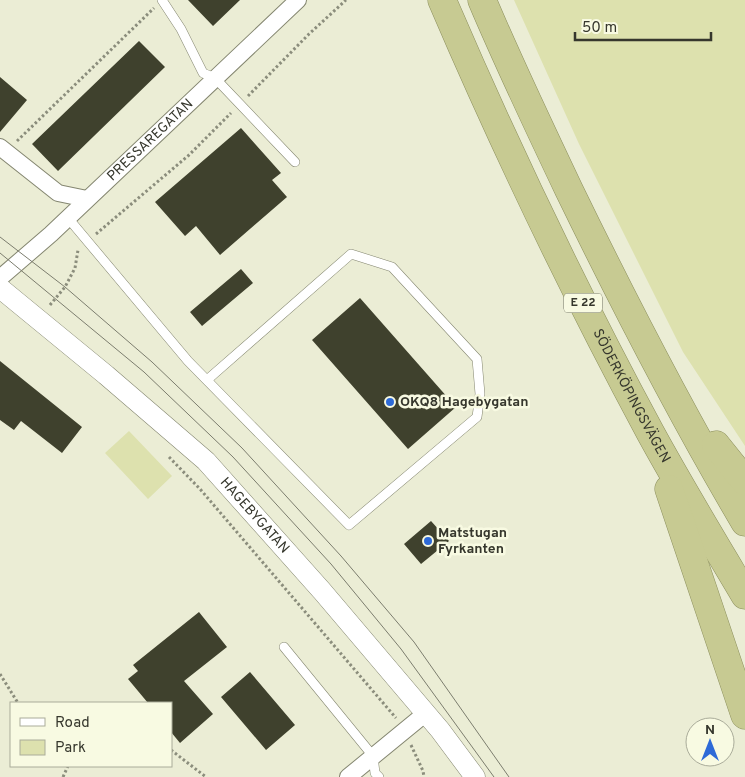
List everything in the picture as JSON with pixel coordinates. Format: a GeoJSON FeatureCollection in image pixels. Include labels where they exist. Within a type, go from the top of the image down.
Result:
{"type":"FeatureCollection","features":[{"type":"Feature","properties":{"kind":"highway","name":"SÖDERKÖPINGSVÄGEN"},"geometry":{"type":"LineString","coordinates":[[442,0],[553,244],[650,433],[745,595]]}},
{"type":"Feature","properties":{"kind":"highway","name":"E 22"},"geometry":{"type":"LineString","coordinates":[[482,0],[518,84],[612,279],[670,389],[745,522]]}},
{"type":"Feature","properties":{"kind":"highway"},"geometry":{"type":"LineString","coordinates":[[670,389],[745,480]]}},
{"type":"Feature","properties":{"kind":"highway"},"geometry":{"type":"LineString","coordinates":[[650,433],[745,715]]}},
{"type":"Feature","properties":{"kind":"street","name":"PRESSAREGATAN"},"geometry":{"type":"LineString","coordinates":[[0,278],[68,218],[298,0]]}},
{"type":"Feature","properties":{"kind":"street"},"geometry":{"type":"LineString","coordinates":[[3,150],[58,193],[87,199]]}},
{"type":"Feature","properties":{"kind":"street","name":"HAGEBYGATAN"},"geometry":{"type":"LineString","coordinates":[[0,288],[106,374],[206,461],[322,591],[426,712],[475,777]]}},
{"type":"Feature","properties":{"kind":"street"},"geometry":{"type":"LineString","coordinates":[[348,777],[426,712]]}},
{"type":"Feature","properties":{"kind":"lane"},"geometry":{"type":"LineString","coordinates":[[162,0],[181,29],[203,72],[215,78],[294,162]]}},
{"type":"Feature","properties":{"kind":"lane"},"geometry":{"type":"LineString","coordinates":[[68,218],[188,362],[349,525],[476,417],[480,394],[477,359],[392,267],[351,254],[207,380]]}},
{"type":"Feature","properties":{"kind":"lane"},"geometry":{"type":"LineString","coordinates":[[284,647],[373,756],[375,773],[379,777]]}},
{"type":"Feature","properties":{"kind":"path"},"geometry":{"type":"LineString","coordinates":[[38,320],[65,288],[75,268],[78,250],[189,155],[346,0]]}},
{"type":"Feature","properties":{"kind":"path"},"geometry":{"type":"LineString","coordinates":[[3,150],[155,7]]}},
{"type":"Feature","properties":{"kind":"path"},"geometry":{"type":"LineString","coordinates":[[164,451],[200,489],[359,677],[393,714],[404,729],[424,777]]}},
{"type":"Feature","properties":{"kind":"path"},"geometry":{"type":"LineString","coordinates":[[0,674],[17,702]]}},
{"type":"Feature","properties":{"kind":"path"},"geometry":{"type":"LineString","coordinates":[[172,751],[206,777]]}},
{"type":"Feature","properties":{"kind":"green space"},"geometry":{"type":"Polygon","coordinates":[[[514,0],[745,0],[745,446],[683,352],[579,144],[514,0]]]}},
{"type":"Feature","properties":{"kind":"green space"},"geometry":{"type":"Polygon","coordinates":[[[129,431],[172,476],[148,499],[105,453],[129,431]]]}},
{"type":"Feature","properties":{"kind":"building"},"geometry":{"type":"Polygon","coordinates":[[[188,0],[240,0],[213,26],[188,0]]]}},
{"type":"Feature","properties":{"kind":"building"},"geometry":{"type":"Polygon","coordinates":[[[139,41],[165,67],[58,171],[32,144],[139,41]]]}},
{"type":"Feature","properties":{"kind":"building"},"geometry":{"type":"Polygon","coordinates":[[[0,77],[27,100],[0,132],[0,77]]]}},
{"type":"Feature","properties":{"kind":"building"},"geometry":{"type":"Polygon","coordinates":[[[241,128],[281,173],[272,180],[287,197],[220,255],[196,226],[185,236],[155,202],[241,128]]]}},
{"type":"Feature","properties":{"kind":"building"},"geometry":{"type":"Polygon","coordinates":[[[241,269],[253,283],[202,326],[190,312],[241,269]]]}},
{"type":"Feature","properties":{"kind":"building"},"geometry":{"type":"Polygon","coordinates":[[[360,298],[456,407],[408,449],[312,340],[360,298]]]}},
{"type":"Feature","properties":{"kind":"building"},"geometry":{"type":"Polygon","coordinates":[[[0,361],[82,427],[62,453],[21,421],[14,430],[0,420],[0,361]]]}},
{"type":"Feature","properties":{"kind":"building","name":"Matstugan Fyrkanten"},"geometry":{"type":"Polygon","coordinates":[[[431,521],[449,541],[421,564],[404,544],[431,521]]]}},
{"type":"Feature","properties":{"kind":"building"},"geometry":{"type":"Polygon","coordinates":[[[199,612],[227,647],[184,681],[213,714],[180,743],[172,733],[172,702],[147,702],[128,679],[138,671],[133,665],[199,612]]]}},
{"type":"Feature","properties":{"kind":"building"},"geometry":{"type":"Polygon","coordinates":[[[250,672],[295,725],[266,750],[221,697],[250,672]]]}},
{"type":"Feature","properties":{"kind":"tram line"},"geometry":{"type":"LineString","coordinates":[[0,237],[65,287],[152,362],[242,448],[341,556],[414,642],[509,777]]}},
{"type":"Feature","properties":{"kind":"tram line"},"geometry":{"type":"LineString","coordinates":[[0,253],[144,372],[233,457],[331,564],[401,649],[494,777]]}},
{"type":"Feature","properties":{"kind":"place","name":"OKQ8 Hagebygatan"},"geometry":{"type":"Point","coordinates":[390,402]}},
{"type":"Feature","properties":{"kind":"place","name":"Matstugan Fyrkanten"},"geometry":{"type":"Point","coordinates":[428,541]}}]}
